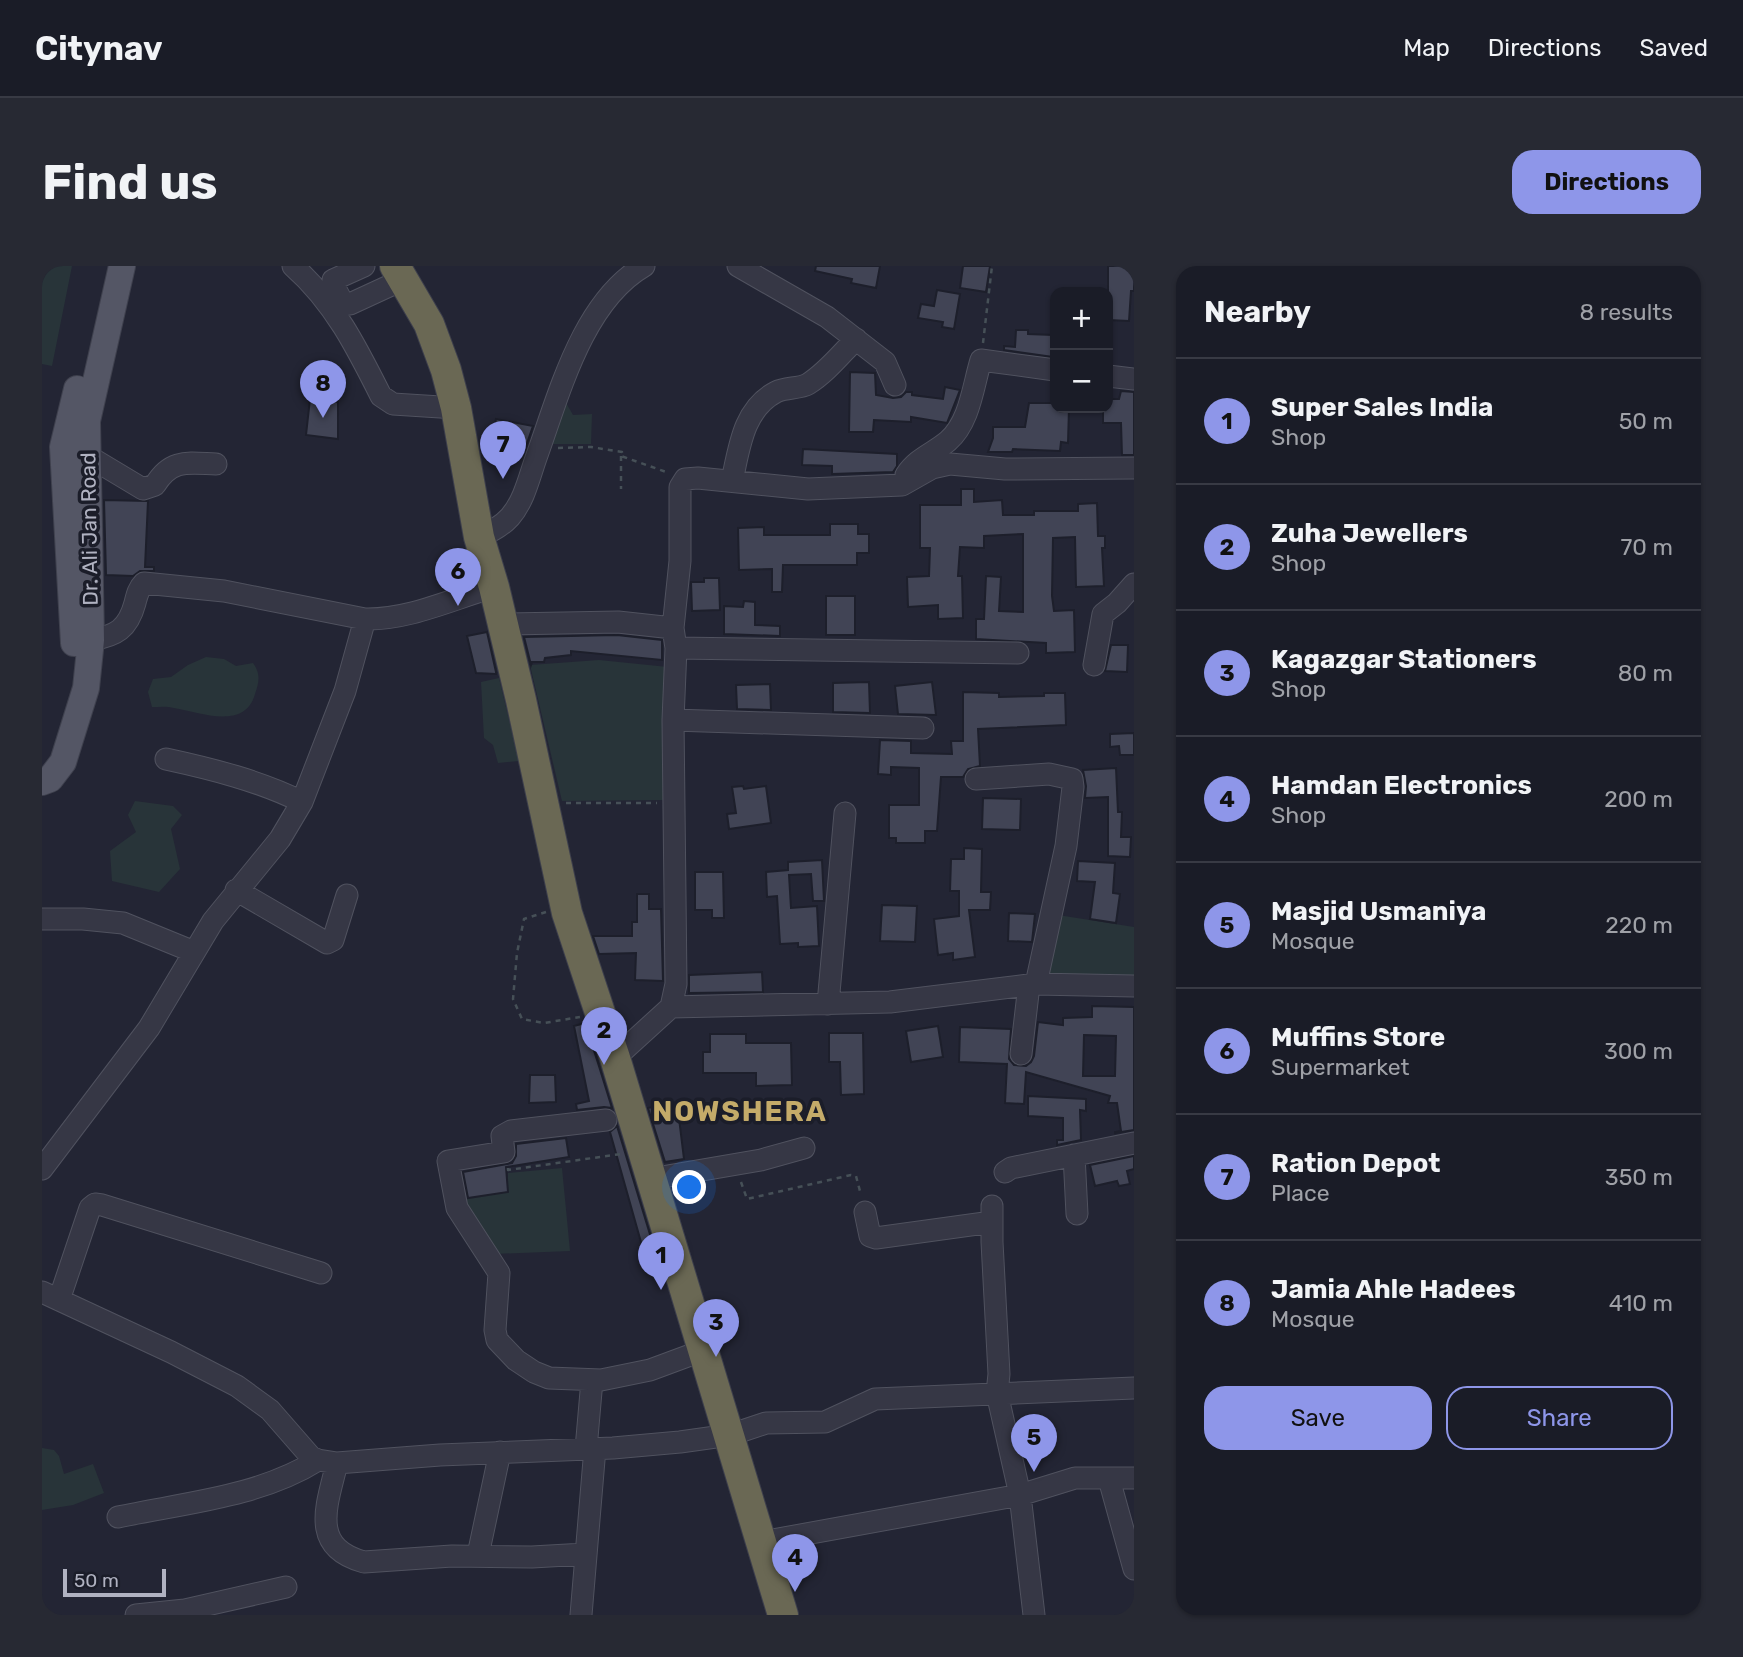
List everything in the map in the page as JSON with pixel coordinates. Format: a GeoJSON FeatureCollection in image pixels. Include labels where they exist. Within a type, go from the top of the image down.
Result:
{"type":"FeatureCollection","features":[{"type":"Feature","properties":{"kind":"highway"},"geometry":{"type":"LineString","coordinates":[[399,273],[438,345],[456,408],[479,537],[503,624],[567,913],[615,1058],[621,1118],[650,1179],[783,1615]]}},
{"type":"Feature","properties":{"kind":"main road","name":"Dr. Ali Jan Road"},"geometry":{"type":"LineString","coordinates":[[42,782],[50,779],[63,762],[86,688],[91,640],[88,456],[78,421],[107,266]]}},
{"type":"Feature","properties":{"kind":"main road","name":"Dr. Ali Jan Road"},"geometry":{"type":"LineString","coordinates":[[42,760],[52,751],[62,724],[74,642],[63,447],[78,421],[122,266]]}},
{"type":"Feature","properties":{"kind":"street"},"geometry":{"type":"LineString","coordinates":[[293,266],[305,276],[341,321],[386,401],[393,404],[456,408]]}},
{"type":"Feature","properties":{"kind":"street"},"geometry":{"type":"LineString","coordinates":[[479,537],[500,527],[523,496],[562,381],[593,320],[618,286],[644,266]]}},
{"type":"Feature","properties":{"kind":"street"},"geometry":{"type":"LineString","coordinates":[[738,266],[827,317],[884,362],[895,385]]}},
{"type":"Feature","properties":{"kind":"street"},"geometry":{"type":"LineString","coordinates":[[358,268],[366,296],[399,273]]}},
{"type":"Feature","properties":{"kind":"street"},"geometry":{"type":"LineString","coordinates":[[732,481],[743,430],[758,406],[778,391],[806,385],[856,339]]}},
{"type":"Feature","properties":{"kind":"street"},"geometry":{"type":"LineString","coordinates":[[902,485],[915,464],[955,434],[965,418],[981,360],[1050,369]]}},
{"type":"Feature","properties":{"kind":"street"},"geometry":{"type":"LineString","coordinates":[[1113,377],[1134,379]]}},
{"type":"Feature","properties":{"kind":"street"},"geometry":{"type":"LineString","coordinates":[[88,456],[143,489],[155,485],[161,475],[173,465],[216,464]]}},
{"type":"Feature","properties":{"kind":"street"},"geometry":{"type":"LineString","coordinates":[[615,1058],[671,1007],[676,984],[673,720],[680,561],[680,487],[685,479],[808,489],[902,485],[932,468],[950,464],[1005,469],[1134,468]]}},
{"type":"Feature","properties":{"kind":"street"},"geometry":{"type":"LineString","coordinates":[[91,640],[119,632],[132,612],[139,588],[145,583],[224,591],[365,619],[415,612],[494,587]]}},
{"type":"Feature","properties":{"kind":"street"},"geometry":{"type":"LineString","coordinates":[[1094,665],[1103,614],[1134,584]]}},
{"type":"Feature","properties":{"kind":"street"},"geometry":{"type":"LineString","coordinates":[[42,1169],[149,1028],[213,921],[280,839],[302,802],[345,691],[365,619]]}},
{"type":"Feature","properties":{"kind":"street"},"geometry":{"type":"LineString","coordinates":[[503,624],[618,622],[675,638],[1018,653]]}},
{"type":"Feature","properties":{"kind":"street"},"geometry":{"type":"LineString","coordinates":[[673,720],[923,727]]}},
{"type":"Feature","properties":{"kind":"street"},"geometry":{"type":"LineString","coordinates":[[166,759],[283,792],[302,802]]}},
{"type":"Feature","properties":{"kind":"street"},"geometry":{"type":"LineString","coordinates":[[976,779],[1049,774],[1072,779],[1066,846],[1033,984],[1021,1054]]}},
{"type":"Feature","properties":{"kind":"street"},"geometry":{"type":"LineString","coordinates":[[828,1004],[845,813]]}},
{"type":"Feature","properties":{"kind":"street"},"geometry":{"type":"LineString","coordinates":[[236,890],[327,943],[333,940],[347,895]]}},
{"type":"Feature","properties":{"kind":"street"},"geometry":{"type":"LineString","coordinates":[[42,919],[92,919],[123,923],[194,952]]}},
{"type":"Feature","properties":{"kind":"street"},"geometry":{"type":"LineString","coordinates":[[671,1007],[890,1002],[1033,984],[1134,986]]}},
{"type":"Feature","properties":{"kind":"street"},"geometry":{"type":"LineString","coordinates":[[621,1118],[511,1131],[502,1136],[504,1152],[448,1161],[457,1208],[499,1273],[495,1331],[497,1340],[534,1372],[548,1378],[592,1380],[650,1370],[704,1350]]}},
{"type":"Feature","properties":{"kind":"street"},"geometry":{"type":"LineString","coordinates":[[1005,1172],[1011,1168],[1134,1143]]}},
{"type":"Feature","properties":{"kind":"street"},"geometry":{"type":"LineString","coordinates":[[650,1179],[737,1165],[804,1148]]}},
{"type":"Feature","properties":{"kind":"street"},"geometry":{"type":"LineString","coordinates":[[1074,1156],[1077,1214]]}},
{"type":"Feature","properties":{"kind":"street"},"geometry":{"type":"LineString","coordinates":[[321,1273],[95,1205],[90,1208],[50,1296],[237,1386],[270,1410],[311,1457],[328,1462]]}},
{"type":"Feature","properties":{"kind":"street"},"geometry":{"type":"LineString","coordinates":[[865,1212],[870,1236],[876,1238],[992,1214],[999,1374],[997,1393],[1020,1495],[1034,1615]]}},
{"type":"Feature","properties":{"kind":"street"},"geometry":{"type":"LineString","coordinates":[[581,1615],[591,1449],[592,1380]]}},
{"type":"Feature","properties":{"kind":"street"},"geometry":{"type":"LineString","coordinates":[[118,1517],[246,1490],[328,1462],[680,1443],[730,1435],[766,1423],[825,1422],[875,1399],[1134,1388]]}},
{"type":"Feature","properties":{"kind":"street"},"geometry":{"type":"LineString","coordinates":[[478,1555],[500,1452]]}},
{"type":"Feature","properties":{"kind":"street"},"geometry":{"type":"LineString","coordinates":[[328,1462],[325,1521],[334,1546],[350,1558],[364,1562],[478,1555],[532,1557],[585,1553]]}},
{"type":"Feature","properties":{"kind":"street"},"geometry":{"type":"LineString","coordinates":[[762,1542],[1020,1495],[1075,1478],[1134,1478]]}},
{"type":"Feature","properties":{"kind":"street"},"geometry":{"type":"LineString","coordinates":[[1109,1479],[1134,1569]]}},
{"type":"Feature","properties":{"kind":"street"},"geometry":{"type":"LineString","coordinates":[[135,1615],[186,1612],[286,1587]]}},
{"type":"Feature","properties":{"kind":"path"},"geometry":{"type":"LineString","coordinates":[[981,360],[992,266]]}},
{"type":"Feature","properties":{"kind":"path"},"geometry":{"type":"LineString","coordinates":[[540,447],[591,447],[622,452],[621,489]]}},
{"type":"Feature","properties":{"kind":"path"},"geometry":{"type":"LineString","coordinates":[[621,456],[685,479]]}},
{"type":"Feature","properties":{"kind":"path"},"geometry":{"type":"LineString","coordinates":[[543,803],[662,803]]}},
{"type":"Feature","properties":{"kind":"path"},"geometry":{"type":"LineString","coordinates":[[552,909],[541,916],[524,919],[517,953],[513,999],[522,1019],[544,1023],[574,1019]]}},
{"type":"Feature","properties":{"kind":"path"},"geometry":{"type":"LineString","coordinates":[[504,1152],[508,1170],[633,1152]]}},
{"type":"Feature","properties":{"kind":"path"},"geometry":{"type":"LineString","coordinates":[[737,1165],[747,1199],[856,1176],[865,1212]]}},
{"type":"Feature","properties":{"kind":"shaded area"},"geometry":{"type":"Polygon","coordinates":[[[42,266],[72,266],[52,366],[42,364],[42,266]]]}},
{"type":"Feature","properties":{"kind":"shaded area"},"geometry":{"type":"Polygon","coordinates":[[[561,394],[573,415],[592,414],[591,444],[544,444],[561,394]]]}},
{"type":"Feature","properties":{"kind":"shaded area"},"geometry":{"type":"Polygon","coordinates":[[[206,657],[224,659],[236,666],[253,663],[258,682],[250,705],[232,716],[152,707],[148,692],[153,679],[171,677],[206,657]]]}},
{"type":"Feature","properties":{"kind":"shaded area"},"geometry":{"type":"Polygon","coordinates":[[[599,660],[668,667],[668,800],[562,801],[530,665],[599,660]]]}},
{"type":"Feature","properties":{"kind":"shaded area"},"geometry":{"type":"Polygon","coordinates":[[[499,678],[519,761],[498,763],[493,745],[484,738],[481,682],[499,678]]]}},
{"type":"Feature","properties":{"kind":"shaded area"},"geometry":{"type":"Polygon","coordinates":[[[135,801],[173,806],[182,815],[171,829],[180,869],[159,892],[112,881],[110,851],[136,832],[128,815],[135,801]]]}},
{"type":"Feature","properties":{"kind":"shaded area"},"geometry":{"type":"Polygon","coordinates":[[[1058,915],[1134,927],[1134,975],[1116,980],[1044,980],[1058,915]]]}},
{"type":"Feature","properties":{"kind":"shaded area"},"geometry":{"type":"Polygon","coordinates":[[[562,1168],[570,1251],[493,1254],[460,1199],[508,1192],[508,1173],[562,1168]]]}},
{"type":"Feature","properties":{"kind":"shaded area"},"geometry":{"type":"Polygon","coordinates":[[[42,1448],[54,1450],[59,1456],[64,1474],[93,1464],[104,1493],[73,1505],[42,1510],[42,1448]]]}},
{"type":"Feature","properties":{"kind":"building"},"geometry":{"type":"Polygon","coordinates":[[[816,266],[880,266],[876,288],[851,283],[852,279],[815,271],[816,266]]]}},
{"type":"Feature","properties":{"kind":"building"},"geometry":{"type":"Polygon","coordinates":[[[963,266],[990,266],[986,292],[960,288],[963,266]]]}},
{"type":"Feature","properties":{"kind":"building"},"geometry":{"type":"Polygon","coordinates":[[[1108,266],[1134,266],[1134,291],[1131,291],[1129,321],[1113,320],[1113,287],[1108,287],[1108,266]]]}},
{"type":"Feature","properties":{"kind":"building"},"geometry":{"type":"Polygon","coordinates":[[[937,290],[960,294],[954,329],[942,327],[943,322],[918,318],[921,304],[934,306],[937,290]]]}},
{"type":"Feature","properties":{"kind":"building"},"geometry":{"type":"Polygon","coordinates":[[[1016,330],[1028,330],[1028,334],[1050,335],[1050,357],[1004,350],[1004,346],[1015,347],[1016,330]]]}},
{"type":"Feature","properties":{"kind":"building"},"geometry":{"type":"Polygon","coordinates":[[[850,372],[875,373],[876,395],[893,398],[912,392],[912,395],[943,399],[945,387],[960,390],[947,423],[911,417],[911,422],[874,420],[873,432],[849,432],[850,372]]]}},
{"type":"Feature","properties":{"kind":"building"},"geometry":{"type":"Polygon","coordinates":[[[1121,391],[1134,392],[1134,455],[1122,455],[1121,423],[1103,423],[1103,413],[1113,413],[1113,399],[1119,399],[1121,391]]]}},
{"type":"Feature","properties":{"kind":"building"},"geometry":{"type":"Polygon","coordinates":[[[310,399],[338,402],[338,439],[306,435],[310,399]]]}},
{"type":"Feature","properties":{"kind":"building"},"geometry":{"type":"Polygon","coordinates":[[[1029,403],[1050,403],[1050,413],[1069,413],[1068,443],[1061,442],[1060,451],[1013,449],[1012,452],[988,452],[993,438],[993,427],[1025,427],[1029,403]]]}},
{"type":"Feature","properties":{"kind":"building"},"geometry":{"type":"Polygon","coordinates":[[[496,419],[533,426],[525,449],[490,444],[496,419]]]}},
{"type":"Feature","properties":{"kind":"building"},"geometry":{"type":"Polygon","coordinates":[[[803,449],[897,454],[897,466],[893,472],[832,474],[832,466],[802,465],[803,449]]]}},
{"type":"Feature","properties":{"kind":"building"},"geometry":{"type":"Polygon","coordinates":[[[961,489],[974,489],[974,502],[1002,500],[1003,515],[1034,515],[1034,511],[1078,511],[1078,504],[1097,503],[1098,536],[1105,536],[1105,548],[1102,548],[1104,586],[1076,587],[1075,537],[1053,538],[1054,611],[1074,610],[1075,652],[1046,653],[1046,643],[976,639],[976,619],[984,619],[986,576],[1001,577],[999,611],[1023,612],[1023,534],[984,536],[984,548],[960,547],[958,576],[962,576],[963,618],[938,619],[938,605],[908,607],[907,577],[929,576],[930,548],[920,548],[920,505],[961,505],[961,489]]]}},
{"type":"Feature","properties":{"kind":"building"},"geometry":{"type":"Polygon","coordinates":[[[104,500],[148,501],[145,567],[154,567],[154,571],[140,571],[133,576],[106,575],[104,500]]]}},
{"type":"Feature","properties":{"kind":"building"},"geometry":{"type":"Polygon","coordinates":[[[830,524],[858,524],[858,534],[869,534],[869,553],[857,553],[857,565],[783,565],[782,592],[772,592],[772,569],[739,570],[738,528],[764,527],[764,535],[830,535],[830,524]]]}},
{"type":"Feature","properties":{"kind":"building"},"geometry":{"type":"Polygon","coordinates":[[[704,578],[719,578],[720,610],[692,611],[691,582],[704,582],[704,578]]]}},
{"type":"Feature","properties":{"kind":"building"},"geometry":{"type":"Polygon","coordinates":[[[826,596],[855,596],[855,635],[826,635],[826,596]]]}},
{"type":"Feature","properties":{"kind":"building"},"geometry":{"type":"Polygon","coordinates":[[[744,601],[755,602],[755,625],[780,626],[780,636],[724,634],[724,606],[743,607],[744,601]]]}},
{"type":"Feature","properties":{"kind":"building"},"geometry":{"type":"Polygon","coordinates":[[[487,632],[496,674],[476,673],[467,636],[487,632]]]}},
{"type":"Feature","properties":{"kind":"building"},"geometry":{"type":"Polygon","coordinates":[[[617,635],[662,640],[662,660],[571,651],[571,655],[545,658],[544,662],[532,662],[531,665],[524,637],[617,635]]]}},
{"type":"Feature","properties":{"kind":"building"},"geometry":{"type":"Polygon","coordinates":[[[1111,645],[1128,645],[1127,672],[1105,671],[1111,645]]]}},
{"type":"Feature","properties":{"kind":"building"},"geometry":{"type":"Polygon","coordinates":[[[869,682],[870,713],[833,712],[833,683],[869,682]]]}},
{"type":"Feature","properties":{"kind":"building"},"geometry":{"type":"Polygon","coordinates":[[[932,682],[936,715],[898,714],[895,686],[932,682]]]}},
{"type":"Feature","properties":{"kind":"building"},"geometry":{"type":"Polygon","coordinates":[[[770,684],[771,710],[737,709],[736,685],[770,684]]]}},
{"type":"Feature","properties":{"kind":"building"},"geometry":{"type":"Polygon","coordinates":[[[963,692],[999,693],[999,697],[1065,693],[1066,725],[978,729],[980,766],[968,769],[963,777],[941,777],[937,831],[925,831],[925,843],[896,843],[896,838],[889,838],[889,805],[919,805],[919,768],[891,767],[891,775],[878,774],[880,740],[911,741],[911,753],[952,754],[951,741],[963,741],[963,692]]]}},
{"type":"Feature","properties":{"kind":"building"},"geometry":{"type":"Polygon","coordinates":[[[1134,733],[1134,755],[1120,755],[1119,746],[1110,747],[1110,734],[1134,733]]]}},
{"type":"Feature","properties":{"kind":"building"},"geometry":{"type":"Polygon","coordinates":[[[1116,768],[1118,812],[1122,812],[1121,837],[1131,837],[1130,857],[1108,856],[1108,797],[1085,798],[1083,770],[1116,768]]]}},
{"type":"Feature","properties":{"kind":"building"},"geometry":{"type":"Polygon","coordinates":[[[743,786],[744,789],[766,786],[771,823],[729,829],[727,814],[736,813],[732,787],[743,786]]]}},
{"type":"Feature","properties":{"kind":"building"},"geometry":{"type":"Polygon","coordinates":[[[983,798],[1021,799],[1020,830],[982,829],[983,798]]]}},
{"type":"Feature","properties":{"kind":"building"},"geometry":{"type":"Polygon","coordinates":[[[964,848],[982,849],[981,892],[991,892],[990,910],[969,910],[975,957],[953,960],[953,953],[938,955],[934,919],[959,916],[959,891],[950,891],[951,859],[964,859],[964,848]]]}},
{"type":"Feature","properties":{"kind":"building"},"geometry":{"type":"Polygon","coordinates":[[[822,860],[824,901],[813,901],[811,874],[789,875],[791,908],[817,906],[819,946],[780,944],[777,896],[767,897],[766,872],[788,870],[788,862],[822,860]]]}},
{"type":"Feature","properties":{"kind":"building"},"geometry":{"type":"Polygon","coordinates":[[[1078,861],[1115,863],[1113,893],[1120,894],[1116,923],[1090,919],[1095,882],[1077,881],[1078,861]]]}},
{"type":"Feature","properties":{"kind":"building"},"geometry":{"type":"Polygon","coordinates":[[[695,872],[723,872],[724,918],[712,918],[712,910],[695,910],[695,872]]]}},
{"type":"Feature","properties":{"kind":"building"},"geometry":{"type":"Polygon","coordinates":[[[637,894],[649,894],[649,909],[661,909],[663,981],[635,980],[636,953],[599,954],[593,936],[632,936],[632,922],[637,922],[637,894]]]}},
{"type":"Feature","properties":{"kind":"building"},"geometry":{"type":"Polygon","coordinates":[[[882,905],[917,906],[915,942],[880,941],[882,905]]]}},
{"type":"Feature","properties":{"kind":"building"},"geometry":{"type":"Polygon","coordinates":[[[1009,913],[1035,914],[1032,942],[1008,941],[1009,913]]]}},
{"type":"Feature","properties":{"kind":"building"},"geometry":{"type":"Polygon","coordinates":[[[762,972],[763,992],[689,993],[689,975],[762,972]]]}},
{"type":"Feature","properties":{"kind":"building"},"geometry":{"type":"Polygon","coordinates":[[[1092,1006],[1134,1007],[1134,1130],[1115,1133],[1121,1131],[1117,1103],[1108,1103],[1110,1096],[1026,1072],[1024,1104],[1005,1103],[1007,1064],[959,1062],[960,1027],[1011,1029],[1009,1059],[1014,1065],[1026,1066],[1034,1056],[1038,1022],[1063,1025],[1063,1018],[1092,1017],[1092,1006]],[[1084,1035],[1083,1076],[1115,1076],[1116,1036],[1084,1035]]]}},
{"type":"Feature","properties":{"kind":"building"},"geometry":{"type":"Polygon","coordinates":[[[585,1023],[612,1108],[577,1110],[576,1104],[589,1101],[574,1026],[585,1023]]]}},
{"type":"Feature","properties":{"kind":"building"},"geometry":{"type":"Polygon","coordinates":[[[938,1026],[943,1057],[911,1062],[906,1031],[938,1026]]]}},
{"type":"Feature","properties":{"kind":"building"},"geometry":{"type":"Polygon","coordinates":[[[829,1033],[863,1033],[864,1094],[841,1095],[840,1062],[829,1062],[829,1033]]]}},
{"type":"Feature","properties":{"kind":"building"},"geometry":{"type":"Polygon","coordinates":[[[710,1034],[746,1034],[746,1043],[791,1043],[792,1085],[756,1086],[756,1073],[703,1073],[703,1052],[710,1052],[710,1034]]]}},
{"type":"Feature","properties":{"kind":"building"},"geometry":{"type":"Polygon","coordinates":[[[530,1075],[555,1075],[556,1102],[529,1103],[530,1075]]]}},
{"type":"Feature","properties":{"kind":"building"},"geometry":{"type":"Polygon","coordinates":[[[1028,1096],[1086,1099],[1086,1111],[1080,1110],[1081,1140],[1057,1145],[1057,1140],[1063,1140],[1063,1118],[1028,1116],[1028,1096]]]}},
{"type":"Feature","properties":{"kind":"building"},"geometry":{"type":"Polygon","coordinates":[[[677,1102],[684,1159],[665,1162],[648,1108],[677,1102]]]}},
{"type":"Feature","properties":{"kind":"building"},"geometry":{"type":"Polygon","coordinates":[[[617,1126],[659,1264],[648,1267],[610,1132],[617,1126]]]}},
{"type":"Feature","properties":{"kind":"building"},"geometry":{"type":"Polygon","coordinates":[[[566,1138],[569,1157],[506,1167],[508,1192],[468,1198],[463,1172],[512,1163],[516,1156],[516,1144],[566,1138]]]}},
{"type":"Feature","properties":{"kind":"building"},"geometry":{"type":"Polygon","coordinates":[[[1134,1156],[1134,1169],[1127,1171],[1130,1184],[1119,1186],[1117,1181],[1095,1186],[1090,1165],[1134,1156]]]}},
{"type":"Feature","properties":{"kind":"place","name":"Jamia Ahle Hadees"},"geometry":{"type":"Point","coordinates":[323,418]}},
{"type":"Feature","properties":{"kind":"place","name":"Ration Depot"},"geometry":{"type":"Point","coordinates":[503,479]}},
{"type":"Feature","properties":{"kind":"place","name":"Muffins Store"},"geometry":{"type":"Point","coordinates":[458,606]}},
{"type":"Feature","properties":{"kind":"place","name":"Zuha Jewellers"},"geometry":{"type":"Point","coordinates":[604,1065]}},
{"type":"Feature","properties":{"kind":"place","name":"Super Sales India"},"geometry":{"type":"Point","coordinates":[661,1290]}},
{"type":"Feature","properties":{"kind":"place","name":"Kagazgar Stationers"},"geometry":{"type":"Point","coordinates":[716,1357]}},
{"type":"Feature","properties":{"kind":"place","name":"Masjid Usmaniya"},"geometry":{"type":"Point","coordinates":[1034,1472]}},
{"type":"Feature","properties":{"kind":"place","name":"Hamdan Electronics"},"geometry":{"type":"Point","coordinates":[795,1592]}},
{"type":"Feature","properties":{"kind":"district","name":"NOWSHERA"},"geometry":{"type":"Point","coordinates":[740,1111]}}]}
